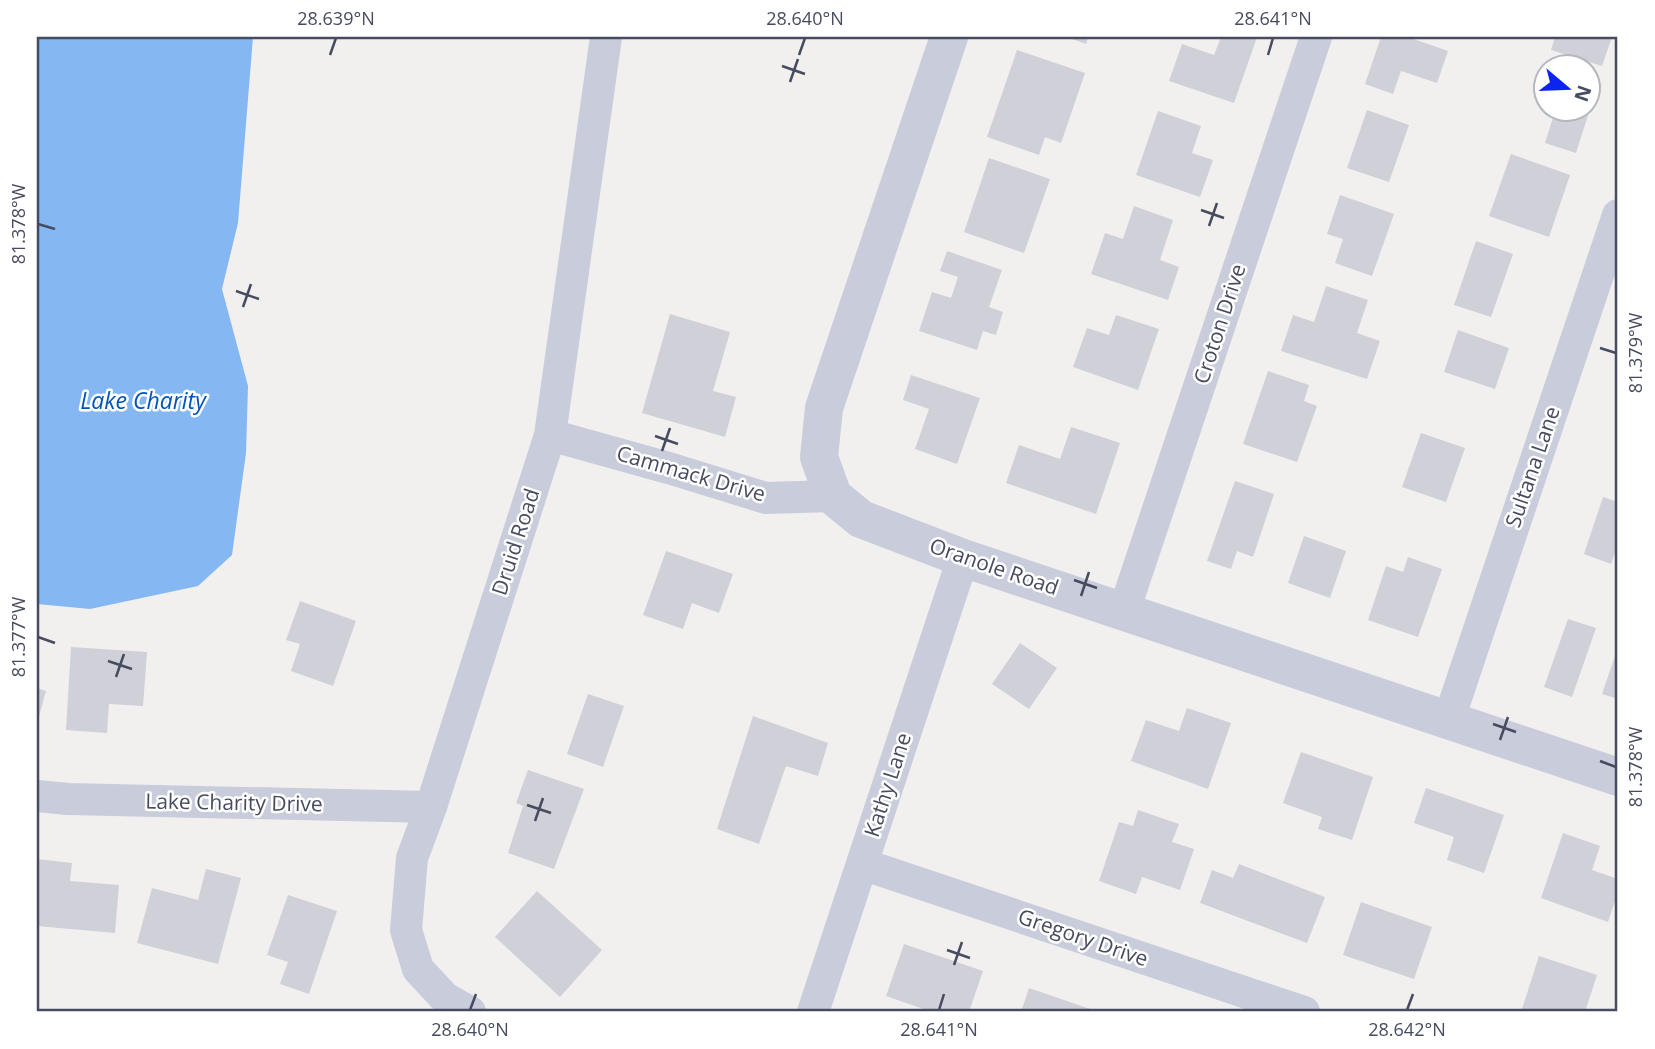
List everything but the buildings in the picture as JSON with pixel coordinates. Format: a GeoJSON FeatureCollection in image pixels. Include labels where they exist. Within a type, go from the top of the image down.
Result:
{"type":"FeatureCollection","features":[{"type":"Feature","properties":{"kind":"street","name":"Druid Road"},"geometry":{"type":"LineString","coordinates":[[470,1012],[445,998],[418,969],[406,930],[412,858],[431,807],[550,435],[606,37]]}},
{"type":"Feature","properties":{"kind":"street"},"geometry":{"type":"LineString","coordinates":[[833,496],[819,457],[824,408],[948,37]]}},
{"type":"Feature","properties":{"kind":"street","name":"Croton Drive"},"geometry":{"type":"LineString","coordinates":[[1124,611],[1315,37]]}},
{"type":"Feature","properties":{"kind":"street","name":"Sultana Lane"},"geometry":{"type":"LineString","coordinates":[[1449,719],[1618,215]]}},
{"type":"Feature","properties":{"kind":"street","name":"Cammack Drive"},"geometry":{"type":"LineString","coordinates":[[550,435],[766,498],[833,496]]}},
{"type":"Feature","properties":{"kind":"street","name":"Oranole Road"},"geometry":{"type":"LineString","coordinates":[[833,496],[861,519],[963,558],[1618,777]]}},
{"type":"Feature","properties":{"kind":"street","name":"Kathy Lane"},"geometry":{"type":"LineString","coordinates":[[813,1012],[963,558]]}},
{"type":"Feature","properties":{"kind":"street","name":"Lake Charity Drive"},"geometry":{"type":"LineString","coordinates":[[37,796],[68,799],[431,807]]}},
{"type":"Feature","properties":{"kind":"street","name":"Gregory Drive"},"geometry":{"type":"LineString","coordinates":[[862,864],[1304,1012]]}},
{"type":"Feature","properties":{"kind":"water","name":"Lake Charity"},"geometry":{"type":"Polygon","coordinates":[[[37,37],[253,37],[238,223],[222,289],[248,386],[246,453],[232,555],[198,586],[90,609],[37,604],[37,37]]]}}]}
